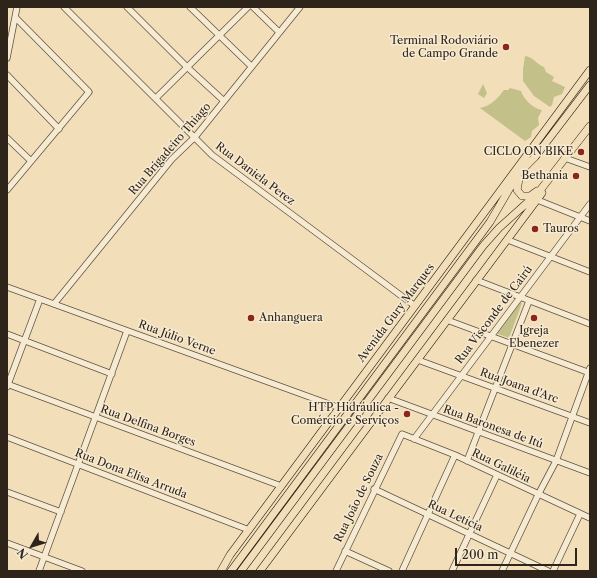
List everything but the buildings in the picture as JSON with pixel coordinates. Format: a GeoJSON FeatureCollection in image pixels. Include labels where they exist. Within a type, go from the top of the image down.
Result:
{"type":"FeatureCollection","features":[{"type":"Feature","properties":{"kind":"main road","name":"Avenida Gury Marques"},"geometry":{"type":"LineString","coordinates":[[222,571],[230,555],[415,306],[515,176],[541,137],[590,70]]}},
{"type":"Feature","properties":{"kind":"main road","name":"Avenida Gury Marques"},"geometry":{"type":"LineString","coordinates":[[231,571],[490,222],[515,176],[534,157],[590,85]]}},
{"type":"Feature","properties":{"kind":"main road"},"geometry":{"type":"LineString","coordinates":[[260,571],[388,398],[418,360],[446,320],[508,240],[549,180],[590,126]]}},
{"type":"Feature","properties":{"kind":"main road"},"geometry":{"type":"LineString","coordinates":[[534,157],[541,137]]}},
{"type":"Feature","properties":{"kind":"main road"},"geometry":{"type":"LineString","coordinates":[[524,168],[517,186],[517,190],[519,194],[525,197],[534,193],[549,180]]}},
{"type":"Feature","properties":{"kind":"main road"},"geometry":{"type":"LineString","coordinates":[[241,571],[483,246],[499,228],[536,199]]}},
{"type":"Feature","properties":{"kind":"main road"},"geometry":{"type":"LineString","coordinates":[[265,526],[274,496]]}},
{"type":"Feature","properties":{"kind":"main road"},"geometry":{"type":"LineString","coordinates":[[235,571],[247,550]]}},
{"type":"Feature","properties":{"kind":"street"},"geometry":{"type":"LineString","coordinates":[[7,58],[17,7]]}},
{"type":"Feature","properties":{"kind":"street","name":"Rua Daniela Perez"},"geometry":{"type":"LineString","coordinates":[[64,7],[212,155],[415,306]]}},
{"type":"Feature","properties":{"kind":"street"},"geometry":{"type":"LineString","coordinates":[[127,7],[187,67],[224,101]]}},
{"type":"Feature","properties":{"kind":"street"},"geometry":{"type":"LineString","coordinates":[[190,7],[251,66]]}},
{"type":"Feature","properties":{"kind":"street"},"geometry":{"type":"LineString","coordinates":[[156,98],[248,7]]}},
{"type":"Feature","properties":{"kind":"street"},"geometry":{"type":"LineString","coordinates":[[253,7],[279,32]]}},
{"type":"Feature","properties":{"kind":"street","name":"Rua Brigadeiro Thiago"},"geometry":{"type":"LineString","coordinates":[[54,304],[172,159],[195,137],[300,7]]}},
{"type":"Feature","properties":{"kind":"street"},"geometry":{"type":"LineString","coordinates":[[7,190],[89,92],[16,18]]}},
{"type":"Feature","properties":{"kind":"street"},"geometry":{"type":"LineString","coordinates":[[7,76],[59,128]]}},
{"type":"Feature","properties":{"kind":"street"},"geometry":{"type":"LineString","coordinates":[[7,138],[31,161]]}},
{"type":"Feature","properties":{"kind":"street"},"geometry":{"type":"LineString","coordinates":[[565,158],[590,167]]}},
{"type":"Feature","properties":{"kind":"street"},"geometry":{"type":"LineString","coordinates":[[525,197],[536,199],[590,221]]}},
{"type":"Feature","properties":{"kind":"street","name":"Rua Visconde de Cairú"},"geometry":{"type":"LineString","coordinates":[[414,439],[590,204]]}},
{"type":"Feature","properties":{"kind":"street"},"geometry":{"type":"LineString","coordinates":[[508,240],[590,272]]}},
{"type":"Feature","properties":{"kind":"street"},"geometry":{"type":"LineString","coordinates":[[476,280],[590,324]]}},
{"type":"Feature","properties":{"kind":"street","name":"Rua Júlio Verne"},"geometry":{"type":"LineString","coordinates":[[7,287],[340,408]]}},
{"type":"Feature","properties":{"kind":"street"},"geometry":{"type":"LineString","coordinates":[[7,385],[40,299]]}},
{"type":"Feature","properties":{"kind":"street"},"geometry":{"type":"LineString","coordinates":[[467,461],[529,301]]}},
{"type":"Feature","properties":{"kind":"street"},"geometry":{"type":"LineString","coordinates":[[446,320],[589,372],[556,461],[502,571]]}},
{"type":"Feature","properties":{"kind":"street"},"geometry":{"type":"LineString","coordinates":[[39,571],[127,331]]}},
{"type":"Feature","properties":{"kind":"street"},"geometry":{"type":"LineString","coordinates":[[7,334],[112,374]]}},
{"type":"Feature","properties":{"kind":"street","name":"Rua Joana d'Arc"},"geometry":{"type":"LineString","coordinates":[[418,360],[590,423]]}},
{"type":"Feature","properties":{"kind":"street","name":"Rua Delfina Borges"},"geometry":{"type":"LineString","coordinates":[[7,385],[281,486]]}},
{"type":"Feature","properties":{"kind":"street","name":"Rua Baronesa de Itú"},"geometry":{"type":"LineString","coordinates":[[388,398],[590,473]]}},
{"type":"Feature","properties":{"kind":"street","name":"Rua Galiléia"},"geometry":{"type":"LineString","coordinates":[[402,434],[454,455],[590,518]]}},
{"type":"Feature","properties":{"kind":"street","name":"Rua João de Souza"},"geometry":{"type":"LineString","coordinates":[[336,571],[374,489],[402,434]]}},
{"type":"Feature","properties":{"kind":"street","name":"Rua Dona Elisa Arruda"},"geometry":{"type":"LineString","coordinates":[[7,437],[249,530]]}},
{"type":"Feature","properties":{"kind":"street"},"geometry":{"type":"LineString","coordinates":[[402,571],[454,455]]}},
{"type":"Feature","properties":{"kind":"street"},"geometry":{"type":"LineString","coordinates":[[452,571],[496,475]]}},
{"type":"Feature","properties":{"kind":"street","name":"Rua Letícia"},"geometry":{"type":"LineString","coordinates":[[374,489],[548,571]]}},
{"type":"Feature","properties":{"kind":"street"},"geometry":{"type":"LineString","coordinates":[[7,492],[61,512]]}},
{"type":"Feature","properties":{"kind":"street"},"geometry":{"type":"LineString","coordinates":[[552,571],[580,514]]}},
{"type":"Feature","properties":{"kind":"street"},"geometry":{"type":"LineString","coordinates":[[7,543],[82,571]]}},
{"type":"Feature","properties":{"kind":"street"},"geometry":{"type":"LineString","coordinates":[[345,551],[388,571]]}},
{"type":"Feature","properties":{"kind":"shaded area"},"geometry":{"type":"Polygon","coordinates":[[[525,56],[531,58],[539,65],[544,67],[546,72],[554,77],[552,81],[565,87],[562,94],[554,97],[550,107],[534,96],[523,81],[525,56]]]}},
{"type":"Feature","properties":{"kind":"shaded area"},"geometry":{"type":"Polygon","coordinates":[[[483,84],[487,93],[484,98],[478,94],[483,84]]]}},
{"type":"Feature","properties":{"kind":"shaded area"},"geometry":{"type":"Polygon","coordinates":[[[510,88],[521,91],[529,103],[542,110],[538,118],[539,125],[532,131],[531,137],[525,141],[480,108],[491,104],[504,90],[508,90],[510,88]]]}},
{"type":"Feature","properties":{"kind":"shaded area"},"geometry":{"type":"Polygon","coordinates":[[[520,302],[522,303],[509,338],[498,334],[497,333],[520,302]]]}},
{"type":"Feature","properties":{"kind":"place","name":"Terminal Rodoviário de Campo Grande"},"geometry":{"type":"Point","coordinates":[506,47]}},
{"type":"Feature","properties":{"kind":"place","name":"CICLO ON BIKE"},"geometry":{"type":"Point","coordinates":[581,152]}},
{"type":"Feature","properties":{"kind":"place","name":"Bethania"},"geometry":{"type":"Point","coordinates":[576,176]}},
{"type":"Feature","properties":{"kind":"place","name":"Tauros"},"geometry":{"type":"Point","coordinates":[535,229]}},
{"type":"Feature","properties":{"kind":"place","name":"Anhanguera"},"geometry":{"type":"Point","coordinates":[251,318]}},
{"type":"Feature","properties":{"kind":"place","name":"Igreja Ebenezer"},"geometry":{"type":"Point","coordinates":[534,318]}},
{"type":"Feature","properties":{"kind":"place","name":"HTP Hidráulica - Comércio e Serviços"},"geometry":{"type":"Point","coordinates":[407,414]}}]}
